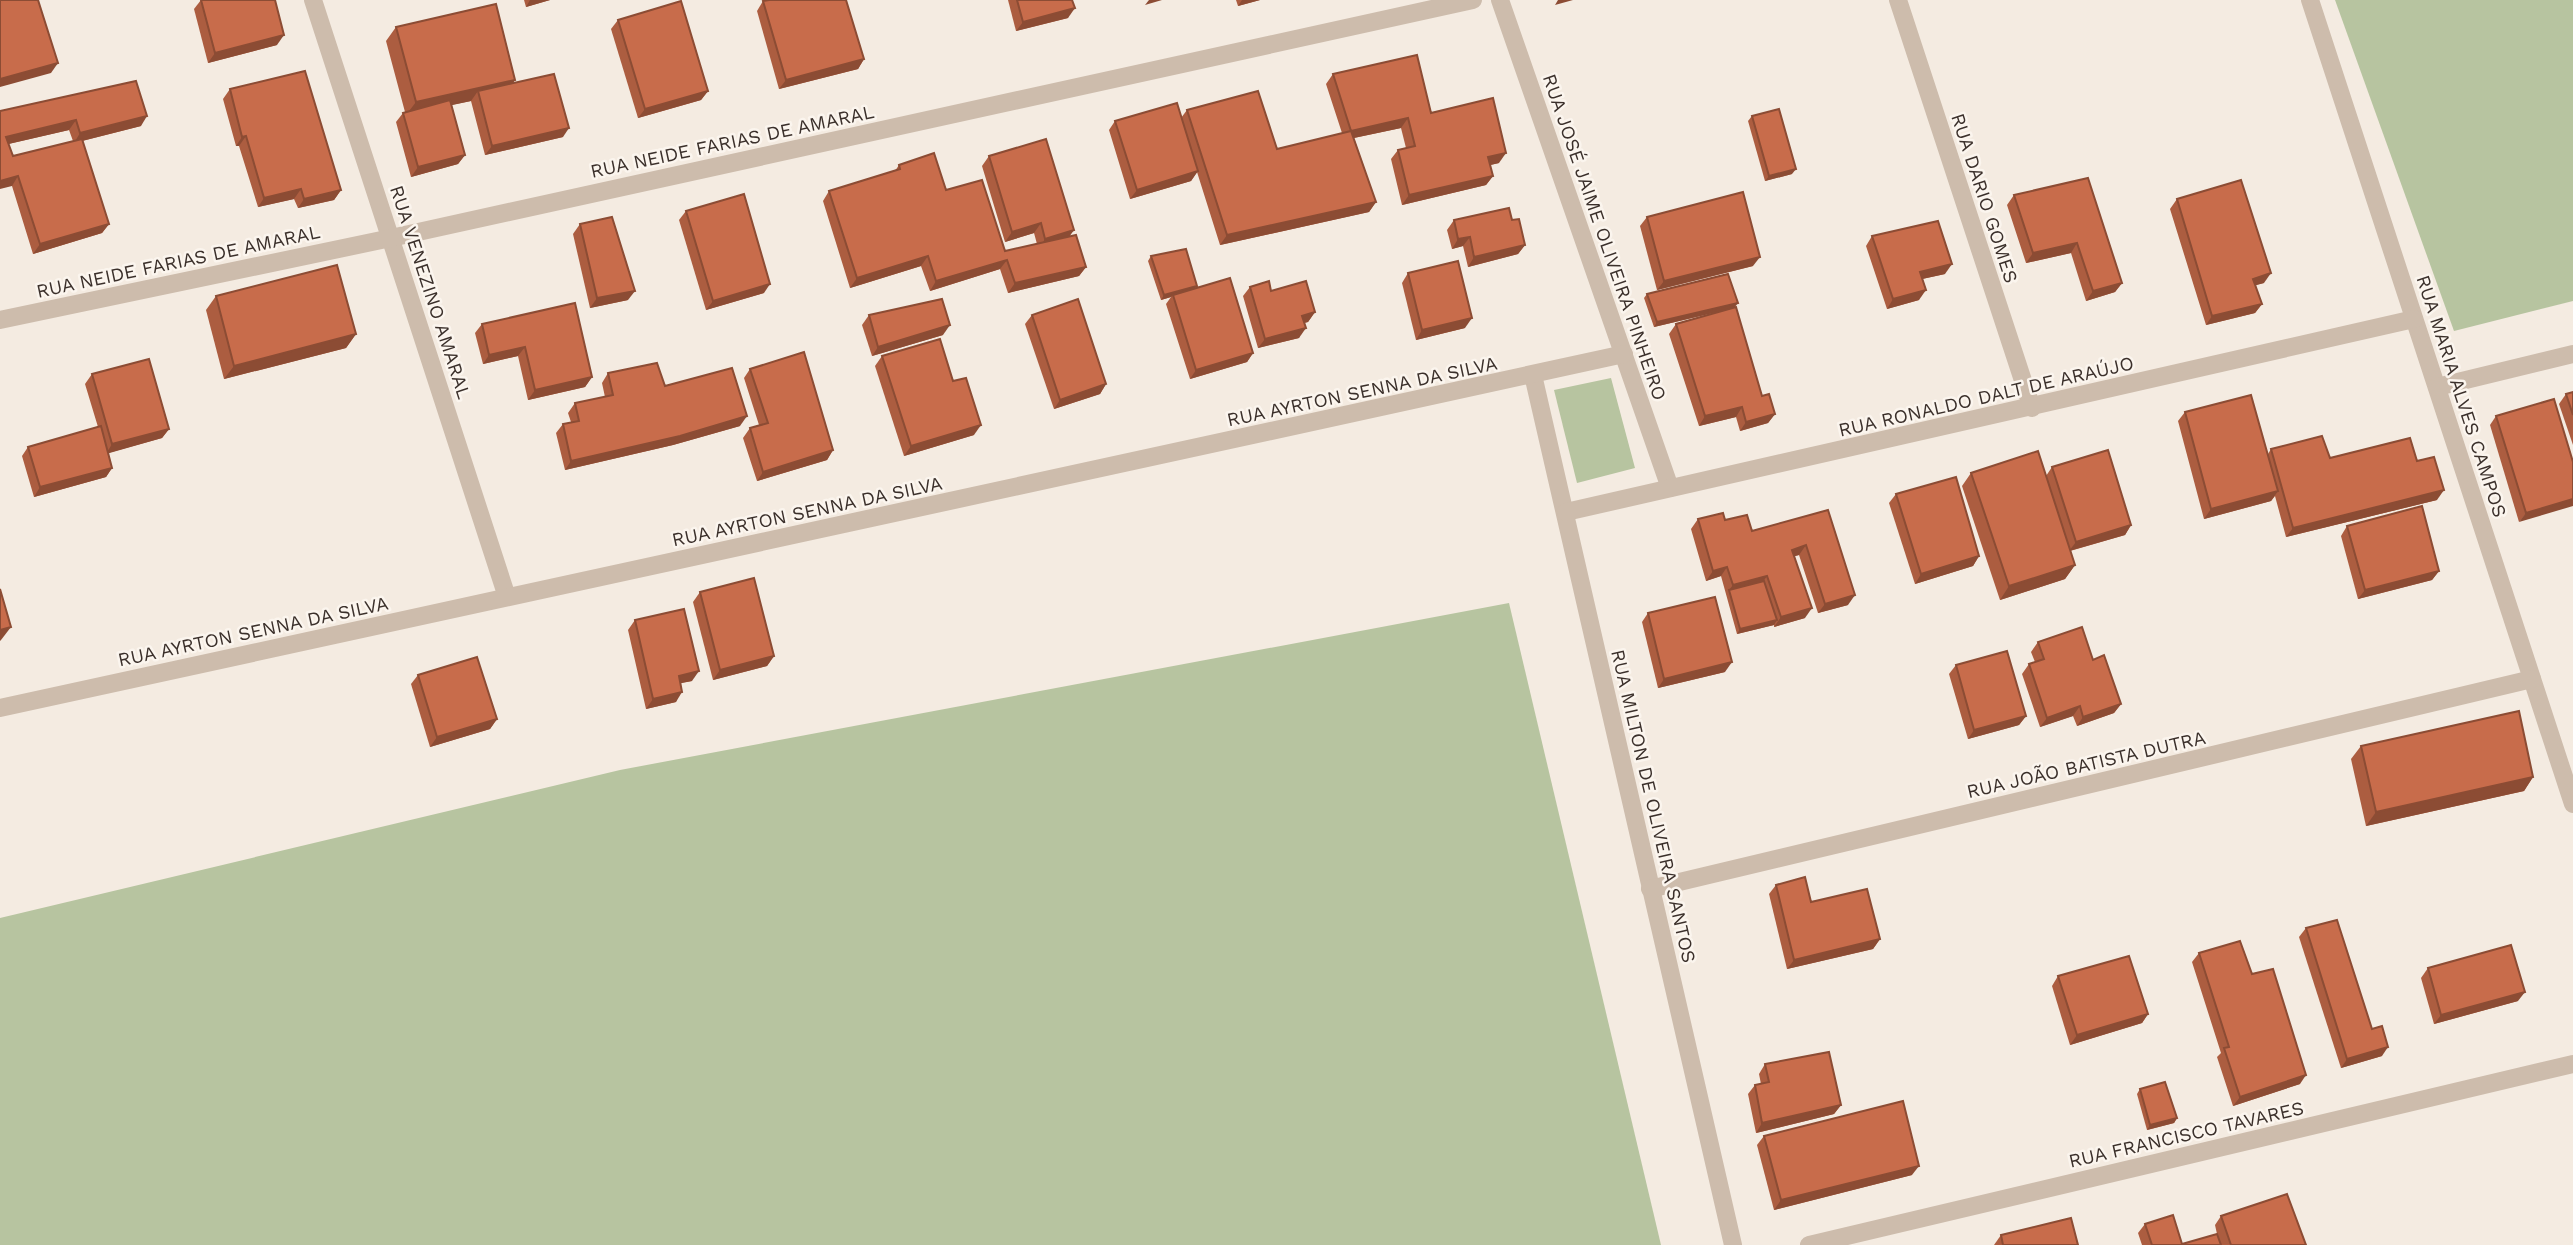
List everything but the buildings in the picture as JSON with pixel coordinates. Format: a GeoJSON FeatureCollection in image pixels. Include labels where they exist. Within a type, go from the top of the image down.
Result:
{"type":"FeatureCollection","features":[{"type":"Feature","properties":{"kind":"street","name":"RUA VENEZINO AMARAL"},"geometry":{"type":"LineString","coordinates":[[313,0],[508,597]]}},
{"type":"Feature","properties":{"kind":"street","name":"RUA NEIDE FARIAS DE AMARAL"},"geometry":{"type":"LineString","coordinates":[[0,320],[391,238],[1473,0]]}},
{"type":"Feature","properties":{"kind":"street","name":"RUA JOSÉ JAIME OLIVEIRA PINHEIRO"},"geometry":{"type":"LineString","coordinates":[[1500,0],[1670,488]]}},
{"type":"Feature","properties":{"kind":"street","name":"RUA DARIO GOMES"},"geometry":{"type":"LineString","coordinates":[[1899,0],[2032,408]]}},
{"type":"Feature","properties":{"kind":"street","name":"RUA MARIA ALVES CAMPOS"},"geometry":{"type":"LineString","coordinates":[[2310,0],[2573,804]]}},
{"type":"Feature","properties":{"kind":"street","name":"RUA RONALDO DALT DE ARAÚJO"},"geometry":{"type":"LineString","coordinates":[[1566,512],[2414,319]]}},
{"type":"Feature","properties":{"kind":"street","name":"RUA AYRTON SENNA DA SILVA"},"geometry":{"type":"LineString","coordinates":[[0,708],[1533,376],[1624,354]]}},
{"type":"Feature","properties":{"kind":"street"},"geometry":{"type":"LineString","coordinates":[[2437,387],[2573,354]]}},
{"type":"Feature","properties":{"kind":"street","name":"RUA MILTON DE OLIVEIRA SANTOS"},"geometry":{"type":"LineString","coordinates":[[1533,376],[1733,1245]]}},
{"type":"Feature","properties":{"kind":"street","name":"RUA JOÃO BATISTA DUTRA"},"geometry":{"type":"LineString","coordinates":[[1650,889],[2532,679]]}},
{"type":"Feature","properties":{"kind":"street","name":"RUA FRANCISCO TAVARES"},"geometry":{"type":"LineString","coordinates":[[1809,1245],[2573,1064]]}},
{"type":"Feature","properties":{"kind":"green space"},"geometry":{"type":"Polygon","coordinates":[[[2335,0],[2573,0],[2573,301],[2454,331],[2335,0]]]}},
{"type":"Feature","properties":{"kind":"green space"},"geometry":{"type":"Polygon","coordinates":[[[1611,378],[1635,468],[1577,483],[1554,390],[1611,378]]]}},
{"type":"Feature","properties":{"kind":"green space"},"geometry":{"type":"Polygon","coordinates":[[[1509,603],[1661,1245],[0,1245],[0,918],[620,770],[1509,603]]]}}]}
